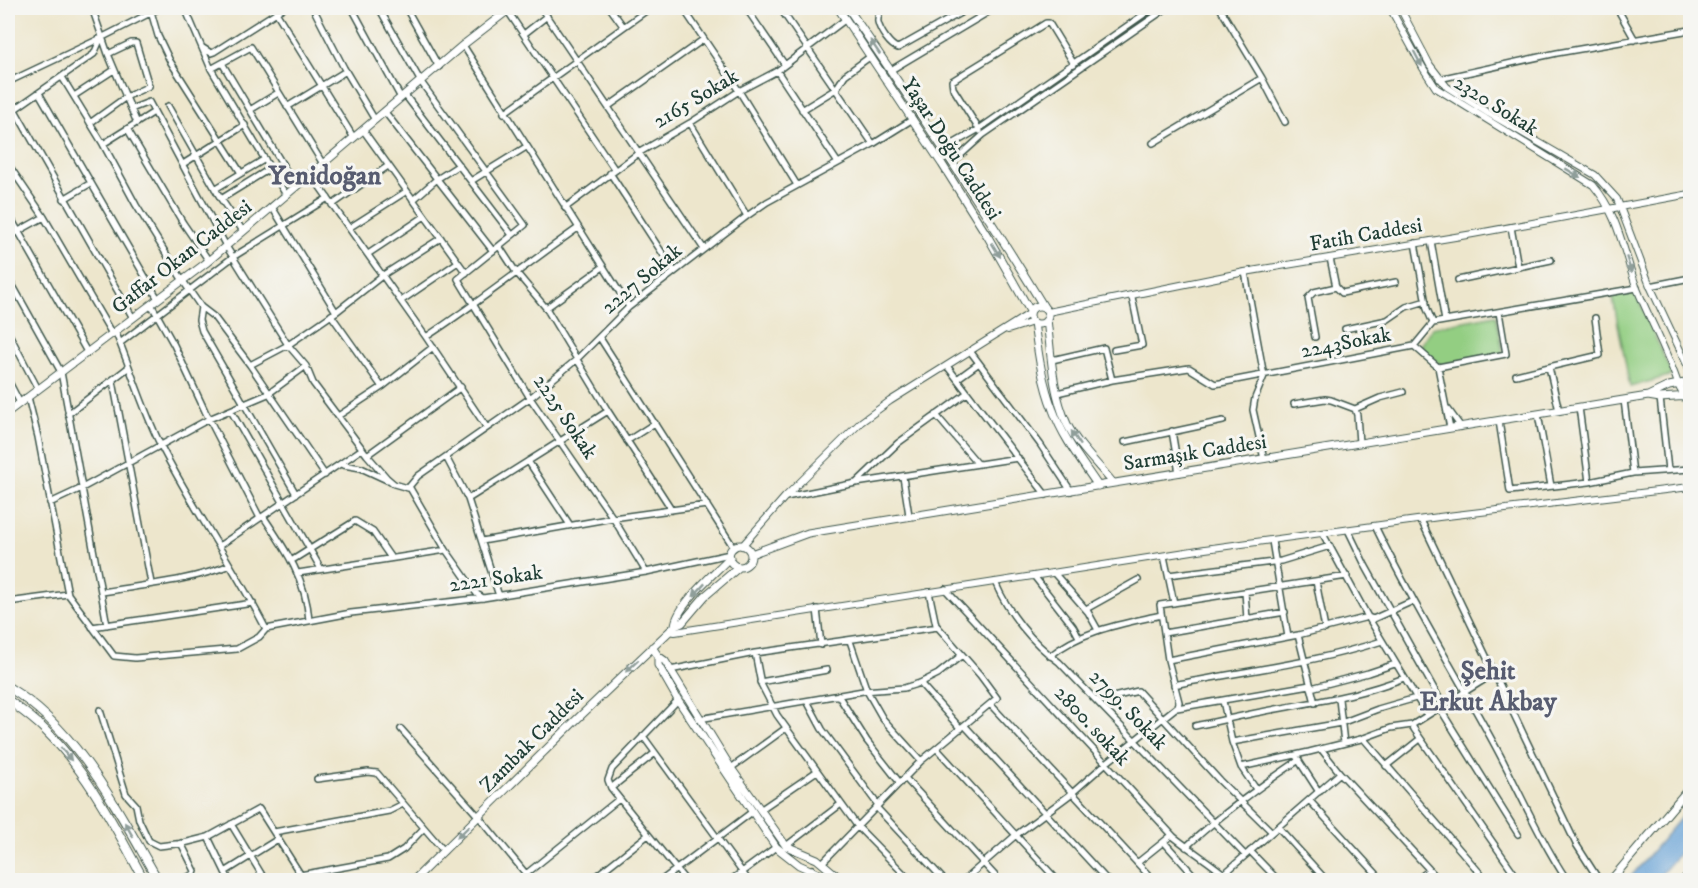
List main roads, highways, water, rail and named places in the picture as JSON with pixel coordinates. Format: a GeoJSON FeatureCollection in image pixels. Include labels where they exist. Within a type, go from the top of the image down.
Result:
{"type":"FeatureCollection","features":[{"type":"Feature","properties":{"kind":"main road","name":"Yaşar Doğu Caddesi"},"geometry":{"type":"LineString","coordinates":[[838,8],[913,119],[988,237],[1030,312],[1033,323]]}},
{"type":"Feature","properties":{"kind":"main road","name":"Yaşar Doğu Caddesi"},"geometry":{"type":"LineString","coordinates":[[848,8],[1020,266],[1046,313],[1057,393],[1067,423],[1080,444],[1113,483]]}},
{"type":"Feature","properties":{"kind":"main road","name":"Gaffar Okan Caddesi"},"geometry":{"type":"LineString","coordinates":[[8,412],[208,261],[310,173],[509,9]]}},
{"type":"Feature","properties":{"kind":"main road"},"geometry":{"type":"LineString","coordinates":[[1030,312],[1036,306],[1046,313],[1042,324],[1033,323],[1052,409],[1064,434],[1098,486]]}},
{"type":"Feature","properties":{"kind":"main road"},"geometry":{"type":"LineString","coordinates":[[1648,396],[1678,384],[1690,382]]}},
{"type":"Feature","properties":{"kind":"main road"},"geometry":{"type":"LineString","coordinates":[[1678,384],[1690,406]]}},
{"type":"Feature","properties":{"kind":"main road"},"geometry":{"type":"LineString","coordinates":[[1648,396],[1687,397]]}},
{"type":"Feature","properties":{"kind":"main road","name":"Sarmaşık Caddesi"},"geometry":{"type":"LineString","coordinates":[[751,554],[808,533],[1648,396]]}},
{"type":"Feature","properties":{"kind":"main road"},"geometry":{"type":"LineString","coordinates":[[748,548],[751,554],[748,564],[739,567],[733,564],[734,551],[748,548]]}},
{"type":"Feature","properties":{"kind":"main road","name":"Zambak Caddesi"},"geometry":{"type":"LineString","coordinates":[[672,628],[683,608],[734,551]]}},
{"type":"Feature","properties":{"kind":"main road","name":"Zambak Caddesi"},"geometry":{"type":"LineString","coordinates":[[414,880],[652,647],[682,622],[705,596],[739,567]]}},
{"type":"Feature","properties":{"kind":"main road"},"geometry":{"type":"LineString","coordinates":[[652,647],[664,660],[731,768],[776,847],[799,865],[830,880]]}},
{"type":"Feature","properties":{"kind":"main road"},"geometry":{"type":"LineString","coordinates":[[658,656],[658,665],[678,700],[756,811],[786,846],[822,863],[842,880]]}},
{"type":"Feature","properties":{"kind":"main road"},"geometry":{"type":"LineString","coordinates":[[11,689],[36,709],[70,742],[91,769],[158,880]]}},
{"type":"Feature","properties":{"kind":"main road"},"geometry":{"type":"LineString","coordinates":[[8,700],[44,728],[83,775],[144,880]]}},
{"type":"Feature","properties":{"kind":"main road"},"geometry":{"type":"LineString","coordinates":[[1611,880],[1690,787]]}},
{"type":"Feature","properties":{"kind":"water"},"geometry":{"type":"Polygon","coordinates":[[[1690,807],[1690,841],[1656,880],[1628,880],[1690,807]]]}},
{"type":"Feature","properties":{"kind":"district","name":"Yenidoğan"},"geometry":{"type":"Point","coordinates":[325,176]}},
{"type":"Feature","properties":{"kind":"district","name":"Şehit Erkut Akbay"},"geometry":{"type":"Point","coordinates":[1488,686]}}]}
